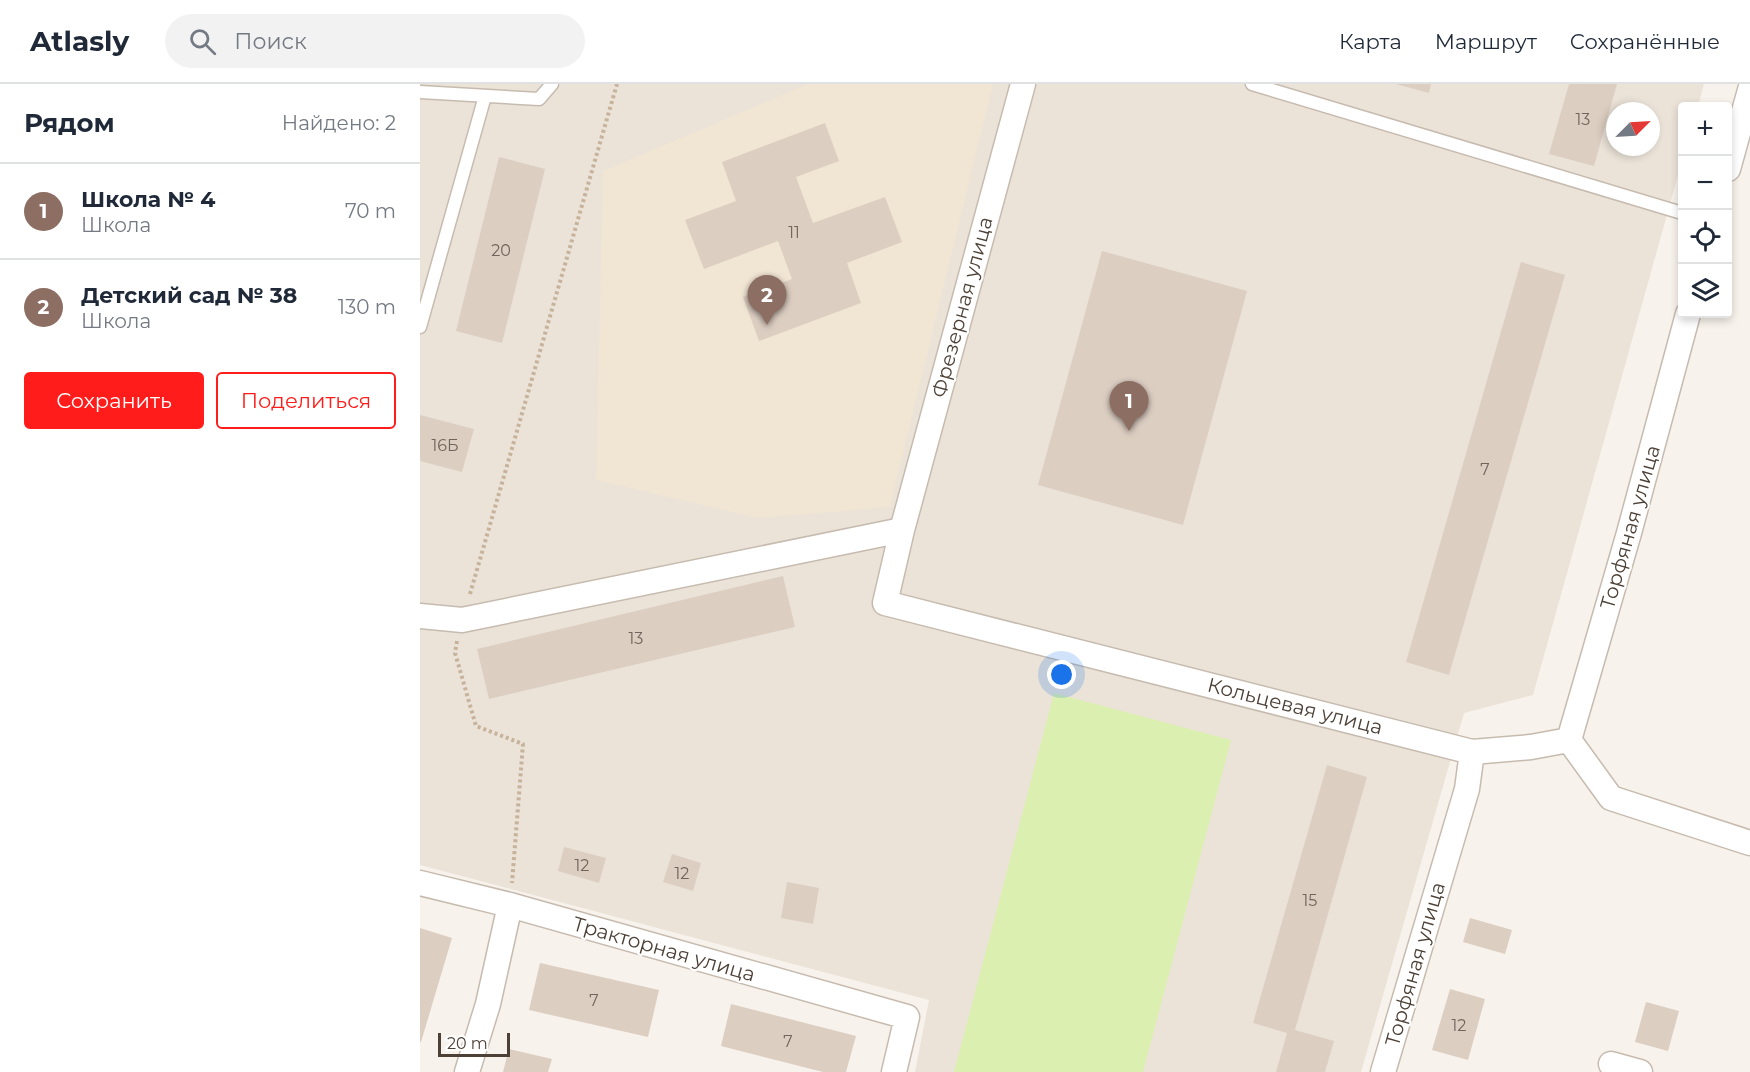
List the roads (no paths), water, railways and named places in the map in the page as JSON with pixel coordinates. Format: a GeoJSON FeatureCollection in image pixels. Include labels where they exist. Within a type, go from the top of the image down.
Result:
{"type":"FeatureCollection","features":[{"type":"Feature","properties":{"kind":"street","name":"Фрезерная улица"},"geometry":{"type":"LineString","coordinates":[[902,530],[1023,84]]}},
{"type":"Feature","properties":{"kind":"street"},"geometry":{"type":"LineString","coordinates":[[1732,156],[1750,90]]}},
{"type":"Feature","properties":{"kind":"street","name":"Торфяная улица"},"geometry":{"type":"LineString","coordinates":[[1569,740],[1629,533],[1687,318]]}},
{"type":"Feature","properties":{"kind":"street"},"geometry":{"type":"LineString","coordinates":[[420,616],[462,620],[902,530]]}},
{"type":"Feature","properties":{"kind":"street","name":"Кольцевая улица"},"geometry":{"type":"LineString","coordinates":[[902,530],[885,603],[1472,752],[1531,747],[1569,740]]}},
{"type":"Feature","properties":{"kind":"street"},"geometry":{"type":"LineString","coordinates":[[1569,740],[1611,798],[1750,843]]}},
{"type":"Feature","properties":{"kind":"street","name":"Торфяная улица"},"geometry":{"type":"LineString","coordinates":[[1383,1072],[1467,789],[1472,752]]}},
{"type":"Feature","properties":{"kind":"street","name":"Тракторная улица"},"geometry":{"type":"LineString","coordinates":[[420,883],[510,905],[907,1017],[894,1072]]}},
{"type":"Feature","properties":{"kind":"street"},"geometry":{"type":"LineString","coordinates":[[467,1072],[488,1004],[510,905]]}},
{"type":"Feature","properties":{"kind":"street"},"geometry":{"type":"LineString","coordinates":[[1611,1064],[1640,1072]]}},
{"type":"Feature","properties":{"kind":"lane"},"geometry":{"type":"LineString","coordinates":[[420,92],[539,99],[552,84]]}},
{"type":"Feature","properties":{"kind":"lane"},"geometry":{"type":"LineString","coordinates":[[1252,84],[1678,212]]}},
{"type":"Feature","properties":{"kind":"lane"},"geometry":{"type":"LineString","coordinates":[[420,327],[485,96]]}},
{"type":"Feature","properties":{"kind":"place","name":"Детский сад № 38"},"geometry":{"type":"Point","coordinates":[767,325]}},
{"type":"Feature","properties":{"kind":"place","name":"Школа № 4"},"geometry":{"type":"Point","coordinates":[1129,431]}}]}
